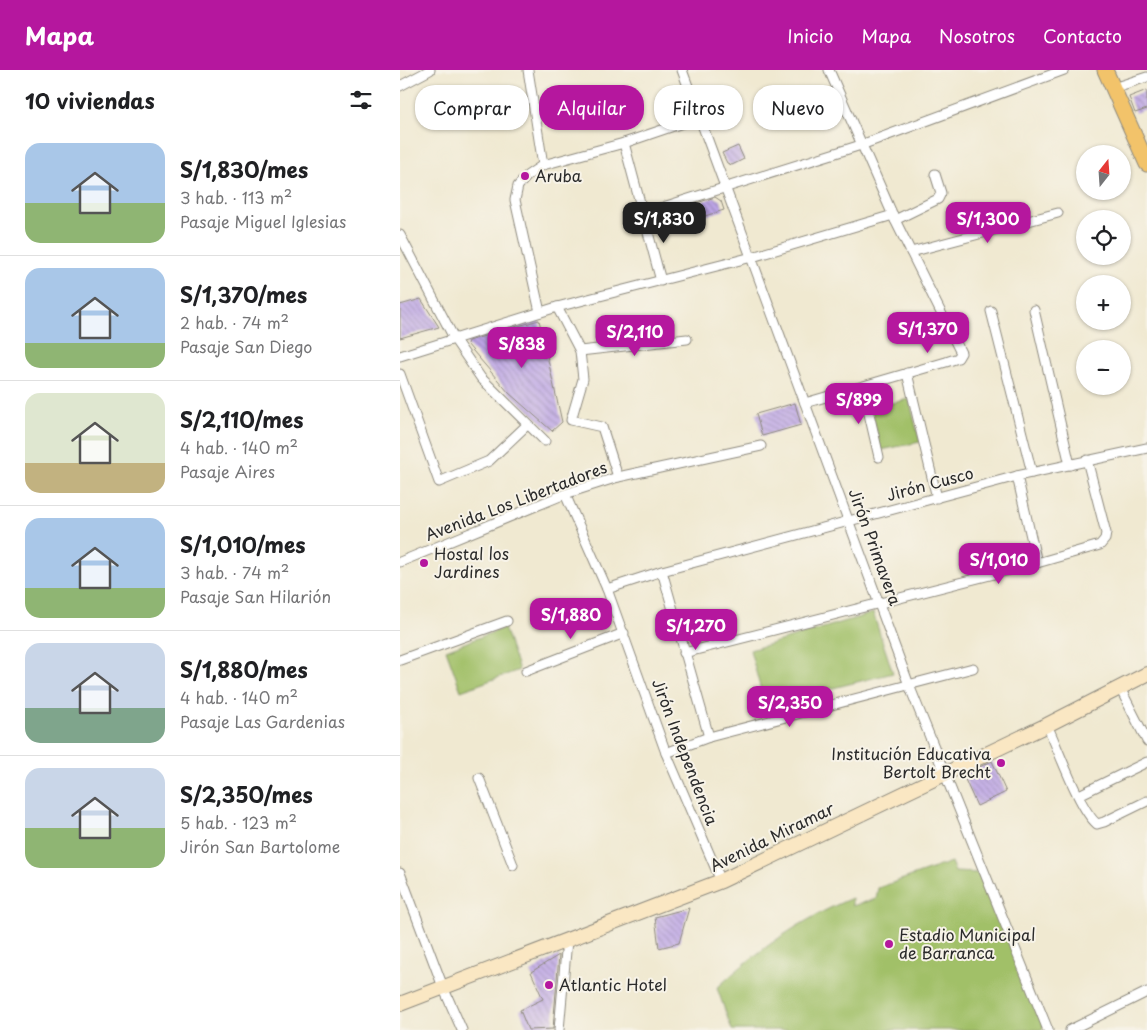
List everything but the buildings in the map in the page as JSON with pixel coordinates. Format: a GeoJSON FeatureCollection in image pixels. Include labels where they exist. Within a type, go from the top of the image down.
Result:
{"type":"FeatureCollection","features":[{"type":"Feature","properties":{"kind":"main road"},"geometry":{"type":"LineString","coordinates":[[1105,70],[1147,164]]}},
{"type":"Feature","properties":{"kind":"street"},"geometry":{"type":"LineString","coordinates":[[400,86],[430,70]]}},
{"type":"Feature","properties":{"kind":"street"},"geometry":{"type":"LineString","coordinates":[[528,70],[543,165]]}},
{"type":"Feature","properties":{"kind":"street","name":"Jirón Primavera"},"geometry":{"type":"LineString","coordinates":[[682,70],[688,85]]}},
{"type":"Feature","properties":{"kind":"street"},"geometry":{"type":"LineString","coordinates":[[805,403],[863,388],[958,358],[961,353],[894,218],[829,70]]}},
{"type":"Feature","properties":{"kind":"street"},"geometry":{"type":"LineString","coordinates":[[644,213],[862,145],[1064,70]]}},
{"type":"Feature","properties":{"kind":"street"},"geometry":{"type":"LineString","coordinates":[[1113,88],[1147,78]]}},
{"type":"Feature","properties":{"kind":"street"},"geometry":{"type":"LineString","coordinates":[[540,312],[515,200],[518,186],[528,175],[543,165],[624,143],[662,130]]}},
{"type":"Feature","properties":{"kind":"street","name":"Jirón Primavera"},"geometry":{"type":"LineString","coordinates":[[705,130],[909,685],[1048,1030]]}},
{"type":"Feature","properties":{"kind":"street"},"geometry":{"type":"LineString","coordinates":[[624,143],[661,281]]}},
{"type":"Feature","properties":{"kind":"street"},"geometry":{"type":"LineString","coordinates":[[400,356],[557,307],[894,218],[938,199],[941,193],[935,174]]}},
{"type":"Feature","properties":{"kind":"street"},"geometry":{"type":"LineString","coordinates":[[911,252],[1058,213]]}},
{"type":"Feature","properties":{"kind":"street"},"geometry":{"type":"LineString","coordinates":[[400,235],[455,340],[481,378],[545,442]]}},
{"type":"Feature","properties":{"kind":"street"},"geometry":{"type":"LineString","coordinates":[[557,307],[580,351],[583,379],[571,420],[602,427],[618,477]]}},
{"type":"Feature","properties":{"kind":"street"},"geometry":{"type":"LineString","coordinates":[[991,310],[1032,473]]}},
{"type":"Feature","properties":{"kind":"street"},"geometry":{"type":"LineString","coordinates":[[1034,310],[1070,465]]}},
{"type":"Feature","properties":{"kind":"street"},"geometry":{"type":"LineString","coordinates":[[580,351],[686,339]]}},
{"type":"Feature","properties":{"kind":"street"},"geometry":{"type":"LineString","coordinates":[[908,373],[937,498]]}},
{"type":"Feature","properties":{"kind":"street"},"geometry":{"type":"LineString","coordinates":[[400,374],[439,482],[489,461],[527,425]]}},
{"type":"Feature","properties":{"kind":"street"},"geometry":{"type":"LineString","coordinates":[[863,388],[879,457]]}},
{"type":"Feature","properties":{"kind":"street","name":"Avenida Los Libertadores"},"geometry":{"type":"LineString","coordinates":[[400,562],[564,494],[618,477],[761,446]]}},
{"type":"Feature","properties":{"kind":"street","name":"Jirón Cusco"},"geometry":{"type":"LineString","coordinates":[[607,589],[662,571],[1017,476],[1147,448]]}},
{"type":"Feature","properties":{"kind":"street"},"geometry":{"type":"LineString","coordinates":[[684,653],[1037,563],[1100,544],[1106,540],[1087,460]]}},
{"type":"Feature","properties":{"kind":"street"},"geometry":{"type":"LineString","coordinates":[[1017,476],[1037,563]]}},
{"type":"Feature","properties":{"kind":"street","name":"Jirón Independencia"},"geometry":{"type":"LineString","coordinates":[[564,494],[607,589],[666,752],[721,881]]}},
{"type":"Feature","properties":{"kind":"street"},"geometry":{"type":"LineString","coordinates":[[662,571],[709,737]]}},
{"type":"Feature","properties":{"kind":"street"},"geometry":{"type":"LineString","coordinates":[[400,660],[507,621]]}},
{"type":"Feature","properties":{"kind":"street"},"geometry":{"type":"LineString","coordinates":[[526,671],[624,633]]}},
{"type":"Feature","properties":{"kind":"street"},"geometry":{"type":"LineString","coordinates":[[666,752],[709,737],[973,668]]}},
{"type":"Feature","properties":{"kind":"street","name":"Avenida Miramar"},"geometry":{"type":"LineString","coordinates":[[400,1004],[721,881],[1047,725],[1119,686],[1147,674]]}},
{"type":"Feature","properties":{"kind":"street"},"geometry":{"type":"LineString","coordinates":[[1119,686],[1147,740]]}},
{"type":"Feature","properties":{"kind":"street"},"geometry":{"type":"LineString","coordinates":[[1047,725],[1079,795],[1092,820],[1097,824],[1147,801]]}},
{"type":"Feature","properties":{"kind":"street"},"geometry":{"type":"LineString","coordinates":[[1079,795],[1147,762]]}},
{"type":"Feature","properties":{"kind":"street"},"geometry":{"type":"LineString","coordinates":[[478,778],[512,865]]}},
{"type":"Feature","properties":{"kind":"street"},"geometry":{"type":"LineString","coordinates":[[400,874],[443,987],[462,1030]]}},
{"type":"Feature","properties":{"kind":"street"},"geometry":{"type":"LineString","coordinates":[[558,1030],[567,940]]}},
{"type":"Feature","properties":{"kind":"street"},"geometry":{"type":"LineString","coordinates":[[1070,1030],[1147,992]]}},
{"type":"Feature","properties":{"kind":"green space"},"geometry":{"type":"Polygon","coordinates":[[[909,399],[920,442],[881,450],[871,408],[909,399]]]}},
{"type":"Feature","properties":{"kind":"green space"},"geometry":{"type":"Polygon","coordinates":[[[873,613],[893,673],[765,705],[750,650],[873,613]]]}},
{"type":"Feature","properties":{"kind":"green space"},"geometry":{"type":"Polygon","coordinates":[[[504,628],[519,670],[461,691],[446,650],[504,628]]]}},
{"type":"Feature","properties":{"kind":"green space","name":"Estadio Municipal de Barranca"},"geometry":{"type":"Polygon","coordinates":[[[951,862],[955,872],[979,873],[1044,1023],[1042,1030],[732,1030],[717,988],[748,961],[797,926],[833,907],[852,898],[852,906],[876,899],[878,888],[951,862]]]}},
{"type":"Feature","properties":{"kind":"place","name":"Aruba"},"geometry":{"type":"Point","coordinates":[525,176]}},
{"type":"Feature","properties":{"kind":"place","name":"Hostal los Jardines"},"geometry":{"type":"Point","coordinates":[424,563]}},
{"type":"Feature","properties":{"kind":"place","name":"Institución Educativa Bertolt Brecht"},"geometry":{"type":"Point","coordinates":[1001,763]}},
{"type":"Feature","properties":{"kind":"place","name":"Estadio Municipal de Barranca"},"geometry":{"type":"Point","coordinates":[889,944]}},
{"type":"Feature","properties":{"kind":"place","name":"Atlantic Hotel"},"geometry":{"type":"Point","coordinates":[549,985]}}]}
